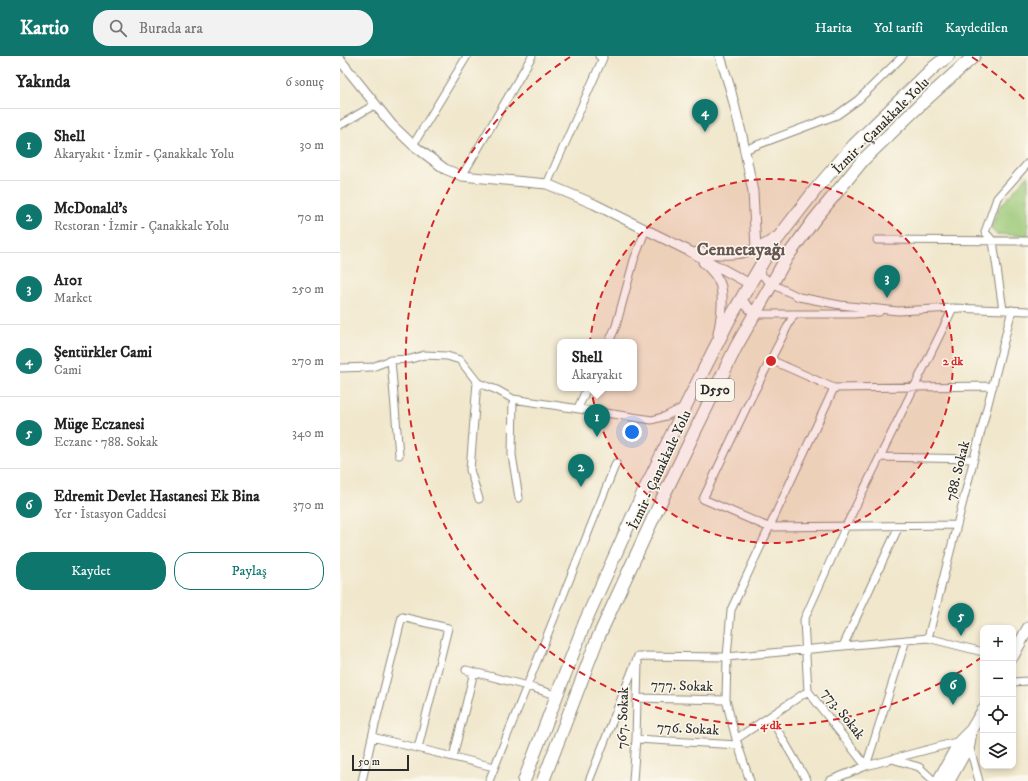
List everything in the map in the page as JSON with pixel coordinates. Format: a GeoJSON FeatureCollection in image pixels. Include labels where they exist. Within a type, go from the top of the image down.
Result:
{"type":"FeatureCollection","features":[{"type":"Feature","properties":{"kind":"highway","name":"İzmir - Çanakkale Yolu"},"geometry":{"type":"LineString","coordinates":[[524,781],[589,614],[643,493],[740,300],[758,272],[772,246],[816,189],[854,145],[934,67],[948,56]]}},
{"type":"Feature","properties":{"kind":"highway","name":"İzmir - Çanakkale Yolu"},"geometry":{"type":"LineString","coordinates":[[543,781],[597,640],[701,418],[744,332],[787,257],[814,220],[863,160],[922,103],[974,56]]}},
{"type":"Feature","properties":{"kind":"main road"},"geometry":{"type":"LineString","coordinates":[[1016,650],[1028,628]]}},
{"type":"Feature","properties":{"kind":"main road"},"geometry":{"type":"LineString","coordinates":[[938,781],[964,743],[980,715]]}},
{"type":"Feature","properties":{"kind":"main road"},"geometry":{"type":"LineString","coordinates":[[949,781],[964,743]]}},
{"type":"Feature","properties":{"kind":"street"},"geometry":{"type":"LineString","coordinates":[[413,145],[467,56]]}},
{"type":"Feature","properties":{"kind":"street"},"geometry":{"type":"LineString","coordinates":[[462,176],[532,56]]}},
{"type":"Feature","properties":{"kind":"street"},"geometry":{"type":"LineString","coordinates":[[720,56],[732,95],[753,192],[756,249]]}},
{"type":"Feature","properties":{"kind":"street"},"geometry":{"type":"LineString","coordinates":[[744,150],[837,116],[858,100],[903,56]]}},
{"type":"Feature","properties":{"kind":"street"},"geometry":{"type":"LineString","coordinates":[[547,184],[602,57]]}},
{"type":"Feature","properties":{"kind":"street"},"geometry":{"type":"LineString","coordinates":[[340,60],[392,125],[413,145],[445,169],[462,176],[547,184],[594,204],[646,229],[750,284]]}},
{"type":"Feature","properties":{"kind":"street"},"geometry":{"type":"LineString","coordinates":[[340,125],[376,104]]}},
{"type":"Feature","properties":{"kind":"street"},"geometry":{"type":"LineString","coordinates":[[1003,310],[993,241],[985,232],[997,198],[1028,163]]}},
{"type":"Feature","properties":{"kind":"street"},"geometry":{"type":"LineString","coordinates":[[610,339],[616,326],[634,260],[646,229]]}},
{"type":"Feature","properties":{"kind":"street"},"geometry":{"type":"LineString","coordinates":[[692,252],[720,255],[738,254],[756,249],[774,239],[784,231]]}},
{"type":"Feature","properties":{"kind":"street"},"geometry":{"type":"LineString","coordinates":[[877,240],[1028,241]]}},
{"type":"Feature","properties":{"kind":"street"},"geometry":{"type":"LineString","coordinates":[[692,252],[710,269],[721,287],[722,316],[716,347]]}},
{"type":"Feature","properties":{"kind":"street"},"geometry":{"type":"LineString","coordinates":[[758,272],[772,284],[799,297],[840,305],[898,311]]}},
{"type":"Feature","properties":{"kind":"street"},"geometry":{"type":"LineString","coordinates":[[740,300],[755,314],[854,314],[953,308],[1028,311]]}},
{"type":"Feature","properties":{"kind":"street","name":"773. Sokak"},"geometry":{"type":"LineString","coordinates":[[866,766],[808,691],[804,620],[846,526],[953,308]]}},
{"type":"Feature","properties":{"kind":"street","name":"788. Sokak"},"geometry":{"type":"LineString","coordinates":[[928,638],[1012,310]]}},
{"type":"Feature","properties":{"kind":"street"},"geometry":{"type":"LineString","coordinates":[[794,314],[703,500],[768,527],[957,525]]}},
{"type":"Feature","properties":{"kind":"street"},"geometry":{"type":"LineString","coordinates":[[340,368],[372,367],[391,360],[411,359],[424,355],[447,356],[460,360],[477,382],[513,399],[652,420],[666,416],[685,407]]}},
{"type":"Feature","properties":{"kind":"street"},"geometry":{"type":"LineString","coordinates":[[391,360],[398,455]]}},
{"type":"Feature","properties":{"kind":"street"},"geometry":{"type":"LineString","coordinates":[[771,360],[834,388],[993,386]]}},
{"type":"Feature","properties":{"kind":"street"},"geometry":{"type":"LineString","coordinates":[[477,382],[470,470],[479,500]]}},
{"type":"Feature","properties":{"kind":"street"},"geometry":{"type":"LineString","coordinates":[[750,781],[737,742],[726,700],[727,657],[731,610],[768,527],[834,388]]}},
{"type":"Feature","properties":{"kind":"street"},"geometry":{"type":"LineString","coordinates":[[578,408],[586,391]]}},
{"type":"Feature","properties":{"kind":"street"},"geometry":{"type":"LineString","coordinates":[[513,399],[512,455],[519,498]]}},
{"type":"Feature","properties":{"kind":"street"},"geometry":{"type":"LineString","coordinates":[[880,457],[974,459]]}},
{"type":"Feature","properties":{"kind":"street"},"geometry":{"type":"LineString","coordinates":[[489,781],[616,463]]}},
{"type":"Feature","properties":{"kind":"street"},"geometry":{"type":"LineString","coordinates":[[843,646],[899,526]]}},
{"type":"Feature","properties":{"kind":"street"},"geometry":{"type":"LineString","coordinates":[[362,781],[402,617],[448,628],[418,748]]}},
{"type":"Feature","properties":{"kind":"street"},"geometry":{"type":"LineString","coordinates":[[589,781],[638,656],[727,657],[928,638],[980,651]]}},
{"type":"Feature","properties":{"kind":"street"},"geometry":{"type":"LineString","coordinates":[[866,766],[906,640]]}},
{"type":"Feature","properties":{"kind":"street","name":"767. Sokak"},"geometry":{"type":"LineString","coordinates":[[633,781],[636,739],[638,656]]}},
{"type":"Feature","properties":{"kind":"street"},"geometry":{"type":"LineString","coordinates":[[466,670],[527,686],[556,696]]}},
{"type":"Feature","properties":{"kind":"street"},"geometry":{"type":"LineString","coordinates":[[453,757],[474,672]]}},
{"type":"Feature","properties":{"kind":"street"},"geometry":{"type":"LineString","coordinates":[[1016,682],[1028,681]]}},
{"type":"Feature","properties":{"kind":"street"},"geometry":{"type":"LineString","coordinates":[[737,742],[808,691]]}},
{"type":"Feature","properties":{"kind":"street","name":"777. Sokak"},"geometry":{"type":"LineString","coordinates":[[637,698],[726,700]]}},
{"type":"Feature","properties":{"kind":"street"},"geometry":{"type":"LineString","coordinates":[[770,717],[807,781]]}},
{"type":"Feature","properties":{"kind":"street"},"geometry":{"type":"LineString","coordinates":[[372,737],[494,767]]}},
{"type":"Feature","properties":{"kind":"street","name":"776. Sokak"},"geometry":{"type":"LineString","coordinates":[[636,739],[737,742]]}},
{"type":"Feature","properties":{"kind":"street"},"geometry":{"type":"LineString","coordinates":[[829,781],[866,766],[964,743],[978,781]]}},
{"type":"Feature","properties":{"kind":"street"},"geometry":{"type":"LineString","coordinates":[[891,759],[919,767],[934,781]]}},
{"type":"Feature","properties":{"kind":"green space"},"geometry":{"type":"Polygon","coordinates":[[[1028,175],[1028,236],[996,234],[991,229],[998,209],[1028,175]]]}},
{"type":"Feature","properties":{"kind":"place","name":"Şentürkler Cami"},"geometry":{"type":"Point","coordinates":[705,132]}},
{"type":"Feature","properties":{"kind":"place","name":"A101"},"geometry":{"type":"Point","coordinates":[887,298]}},
{"type":"Feature","properties":{"kind":"place","name":"Shell"},"geometry":{"type":"Point","coordinates":[597,437]}},
{"type":"Feature","properties":{"kind":"place","name":"McDonald's"},"geometry":{"type":"Point","coordinates":[581,487]}},
{"type":"Feature","properties":{"kind":"place","name":"Müge Eczanesi"},"geometry":{"type":"Point","coordinates":[961,636]}},
{"type":"Feature","properties":{"kind":"place","name":"Edremit Devlet Hastanesi Ek Bina"},"geometry":{"type":"Point","coordinates":[953,705]}},
{"type":"Feature","properties":{"kind":"district","name":"Cennetayağı"},"geometry":{"type":"Point","coordinates":[741,250]}}]}
